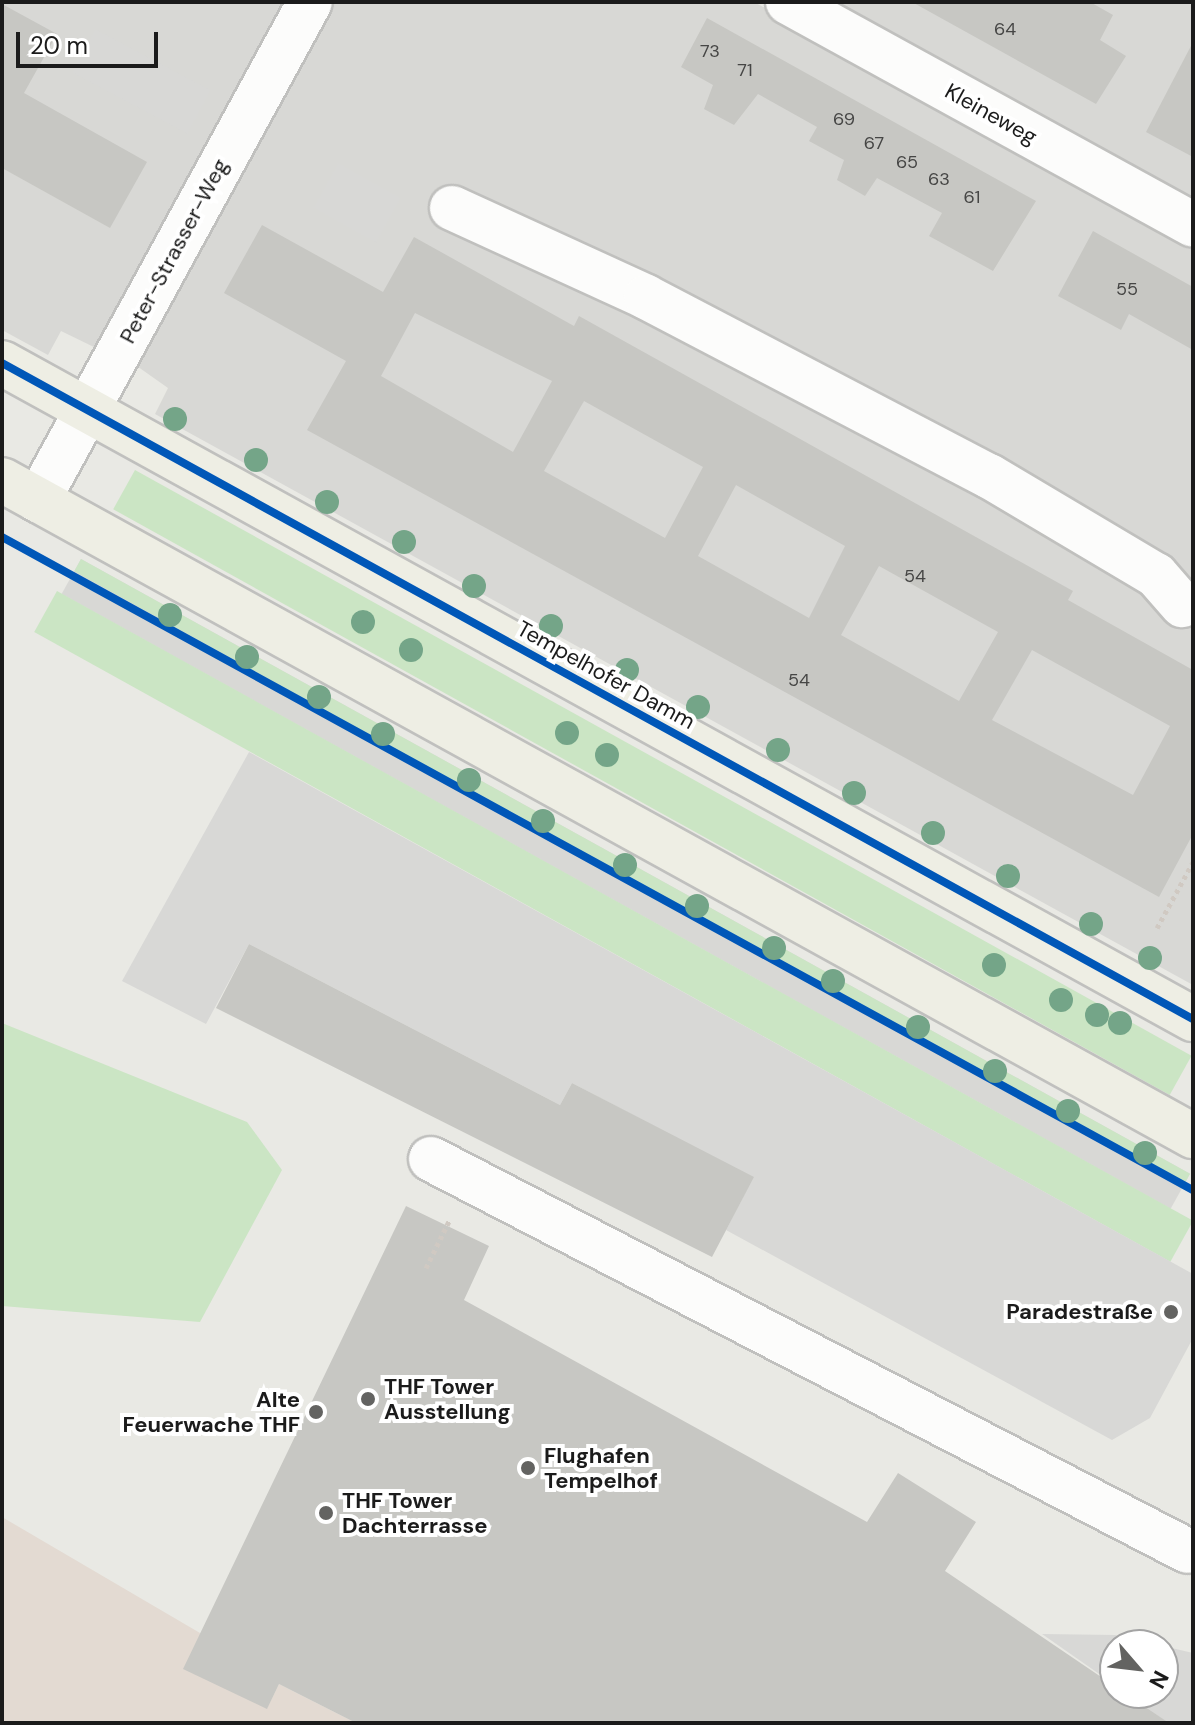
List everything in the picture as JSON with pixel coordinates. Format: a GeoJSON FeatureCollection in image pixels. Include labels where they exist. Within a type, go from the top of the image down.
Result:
{"type":"FeatureCollection","features":[{"type":"Feature","properties":{"kind":"main road","name":"Tempelhofer Damm"},"geometry":{"type":"LineString","coordinates":[[2,363],[1193,1019]]}},
{"type":"Feature","properties":{"kind":"main road"},"geometry":{"type":"LineString","coordinates":[[11,486],[1193,1136]]}},
{"type":"Feature","properties":{"kind":"street","name":"Peter-Strasser-Weg"},"geometry":{"type":"LineString","coordinates":[[11,486],[88,410],[310,2]]}},
{"type":"Feature","properties":{"kind":"street","name":"Kleineweg"},"geometry":{"type":"LineString","coordinates":[[788,2],[1193,225]]}},
{"type":"Feature","properties":{"kind":"street"},"geometry":{"type":"LineString","coordinates":[[452,208],[646,297],[989,476],[1156,575],[1182,605]]}},
{"type":"Feature","properties":{"kind":"street"},"geometry":{"type":"LineString","coordinates":[[431,1159],[1191,1550]]}},
{"type":"Feature","properties":{"kind":"path"},"geometry":{"type":"LineString","coordinates":[[1157,928],[1193,862]]}},
{"type":"Feature","properties":{"kind":"shaded area"},"geometry":{"type":"Polygon","coordinates":[[[2,2],[291,2],[98,349],[61,331],[48,355],[2,330],[2,2]]]}},
{"type":"Feature","properties":{"kind":"shaded area"},"geometry":{"type":"Polygon","coordinates":[[[335,2],[754,2],[1193,242],[1193,985],[155,414],[168,388],[134,364],[335,2]]]}},
{"type":"Feature","properties":{"kind":"shaded area"},"geometry":{"type":"Polygon","coordinates":[[[830,2],[1193,2],[1193,201],[830,2]]]}},
{"type":"Feature","properties":{"kind":"shaded area"},"geometry":{"type":"Polygon","coordinates":[[[95,29],[211,91],[188,134],[72,72],[95,29]]]}},
{"type":"Feature","properties":{"kind":"shaded area"},"geometry":{"type":"Polygon","coordinates":[[[338,163],[401,198],[376,243],[313,208],[338,163]]]}},
{"type":"Feature","properties":{"kind":"shaded area"},"geometry":{"type":"Polygon","coordinates":[[[81,559],[1190,1174],[1171,1209],[62,594],[81,559]]]}},
{"type":"Feature","properties":{"kind":"shaded area"},"geometry":{"type":"Polygon","coordinates":[[[249,752],[1193,1274],[1193,1338],[1150,1418],[1112,1440],[726,1230],[753,1178],[572,1083],[560,1105],[249,944],[206,1024],[122,981],[249,752]]]}},
{"type":"Feature","properties":{"kind":"shaded area"},"geometry":{"type":"Polygon","coordinates":[[[2,1517],[200,1633],[267,1708],[279,1684],[356,1723],[2,1723],[2,1517]]]}},
{"type":"Feature","properties":{"kind":"shaded area"},"geometry":{"type":"Polygon","coordinates":[[[1042,1634],[1099,1635],[1099,1674],[1042,1634]]]}},
{"type":"Feature","properties":{"kind":"shaded area"},"geometry":{"type":"Polygon","coordinates":[[[1179,1650],[1193,1653],[1193,1723],[1168,1723],[1148,1709],[1179,1709],[1179,1650]]]}},
{"type":"Feature","properties":{"kind":"green space"},"geometry":{"type":"Polygon","coordinates":[[[135,470],[1192,1056],[1170,1095],[113,509],[135,470]]]}},
{"type":"Feature","properties":{"kind":"green space"},"geometry":{"type":"Polygon","coordinates":[[[81,559],[1190,1174],[1183,1186],[74,571],[81,559]]]}},
{"type":"Feature","properties":{"kind":"green space"},"geometry":{"type":"Polygon","coordinates":[[[57,591],[1193,1221],[1170,1262],[34,632],[57,591]]]}},
{"type":"Feature","properties":{"kind":"green space"},"geometry":{"type":"Polygon","coordinates":[[[2,1023],[247,1122],[282,1170],[200,1322],[2,1306],[2,1023]]]}},
{"type":"Feature","properties":{"kind":"building"},"geometry":{"type":"Polygon","coordinates":[[[912,2],[1090,2],[1113,15],[1100,40],[1126,56],[1096,104],[912,2]]]}},
{"type":"Feature","properties":{"kind":"building"},"geometry":{"type":"Polygon","coordinates":[[[2,4],[57,34],[24,93],[147,162],[110,228],[2,168],[2,4]]]}},
{"type":"Feature","properties":{"kind":"building"},"geometry":{"type":"Polygon","coordinates":[[[707,18],[1036,201],[993,271],[929,236],[942,213],[877,178],[865,196],[837,180],[844,160],[809,141],[817,127],[758,94],[734,125],[704,109],[713,85],[681,67],[707,18]]]}},
{"type":"Feature","properties":{"kind":"building"},"geometry":{"type":"Polygon","coordinates":[[[1193,42],[1193,157],[1146,132],[1193,42]]]}},
{"type":"Feature","properties":{"kind":"building"},"geometry":{"type":"Polygon","coordinates":[[[262,225],[383,292],[414,237],[574,326],[579,316],[1073,591],[1068,600],[1193,670],[1193,834],[1159,897],[307,430],[346,361],[224,293],[262,225]],[[415,313],[381,376],[513,452],[552,381],[415,313]],[[584,401],[544,471],[665,538],[703,467],[584,401]],[[736,485],[698,556],[809,618],[845,546],[736,485]],[[879,566],[841,635],[959,701],[998,632],[879,566]],[[1032,650],[992,720],[1133,795],[1170,726],[1032,650]]]}},
{"type":"Feature","properties":{"kind":"building"},"geometry":{"type":"Polygon","coordinates":[[[1093,231],[1193,287],[1193,350],[1129,314],[1121,330],[1058,296],[1093,231]]]}},
{"type":"Feature","properties":{"kind":"building"},"geometry":{"type":"Polygon","coordinates":[[[249,944],[560,1105],[572,1083],[754,1177],[712,1257],[216,1008],[249,944]]]}},
{"type":"Feature","properties":{"kind":"building","name":"Flughafen Tempelhof"},"geometry":{"type":"Polygon","coordinates":[[[406,1206],[489,1246],[464,1300],[867,1522],[898,1473],[976,1522],[945,1571],[1099,1676],[1099,1709],[1148,1709],[1169,1723],[356,1723],[279,1684],[267,1709],[183,1669],[406,1206]]]}},
{"type":"Feature","properties":{"kind":"cycle path"},"geometry":{"type":"LineString","coordinates":[[2,363],[1193,1019]]}},
{"type":"Feature","properties":{"kind":"cycle path"},"geometry":{"type":"LineString","coordinates":[[2,537],[1193,1190]]}},
{"type":"Feature","properties":{"kind":"place","name":"Paradestraße"},"geometry":{"type":"Point","coordinates":[1171,1312]}},
{"type":"Feature","properties":{"kind":"place","name":"THF Tower Ausstellung"},"geometry":{"type":"Point","coordinates":[368,1399]}},
{"type":"Feature","properties":{"kind":"place","name":"Alte Feuerwache THF"},"geometry":{"type":"Point","coordinates":[316,1412]}},
{"type":"Feature","properties":{"kind":"place","name":"Flughafen Tempelhof"},"geometry":{"type":"Point","coordinates":[528,1468]}},
{"type":"Feature","properties":{"kind":"place","name":"THF Tower Dachterrasse"},"geometry":{"type":"Point","coordinates":[326,1513]}}]}
